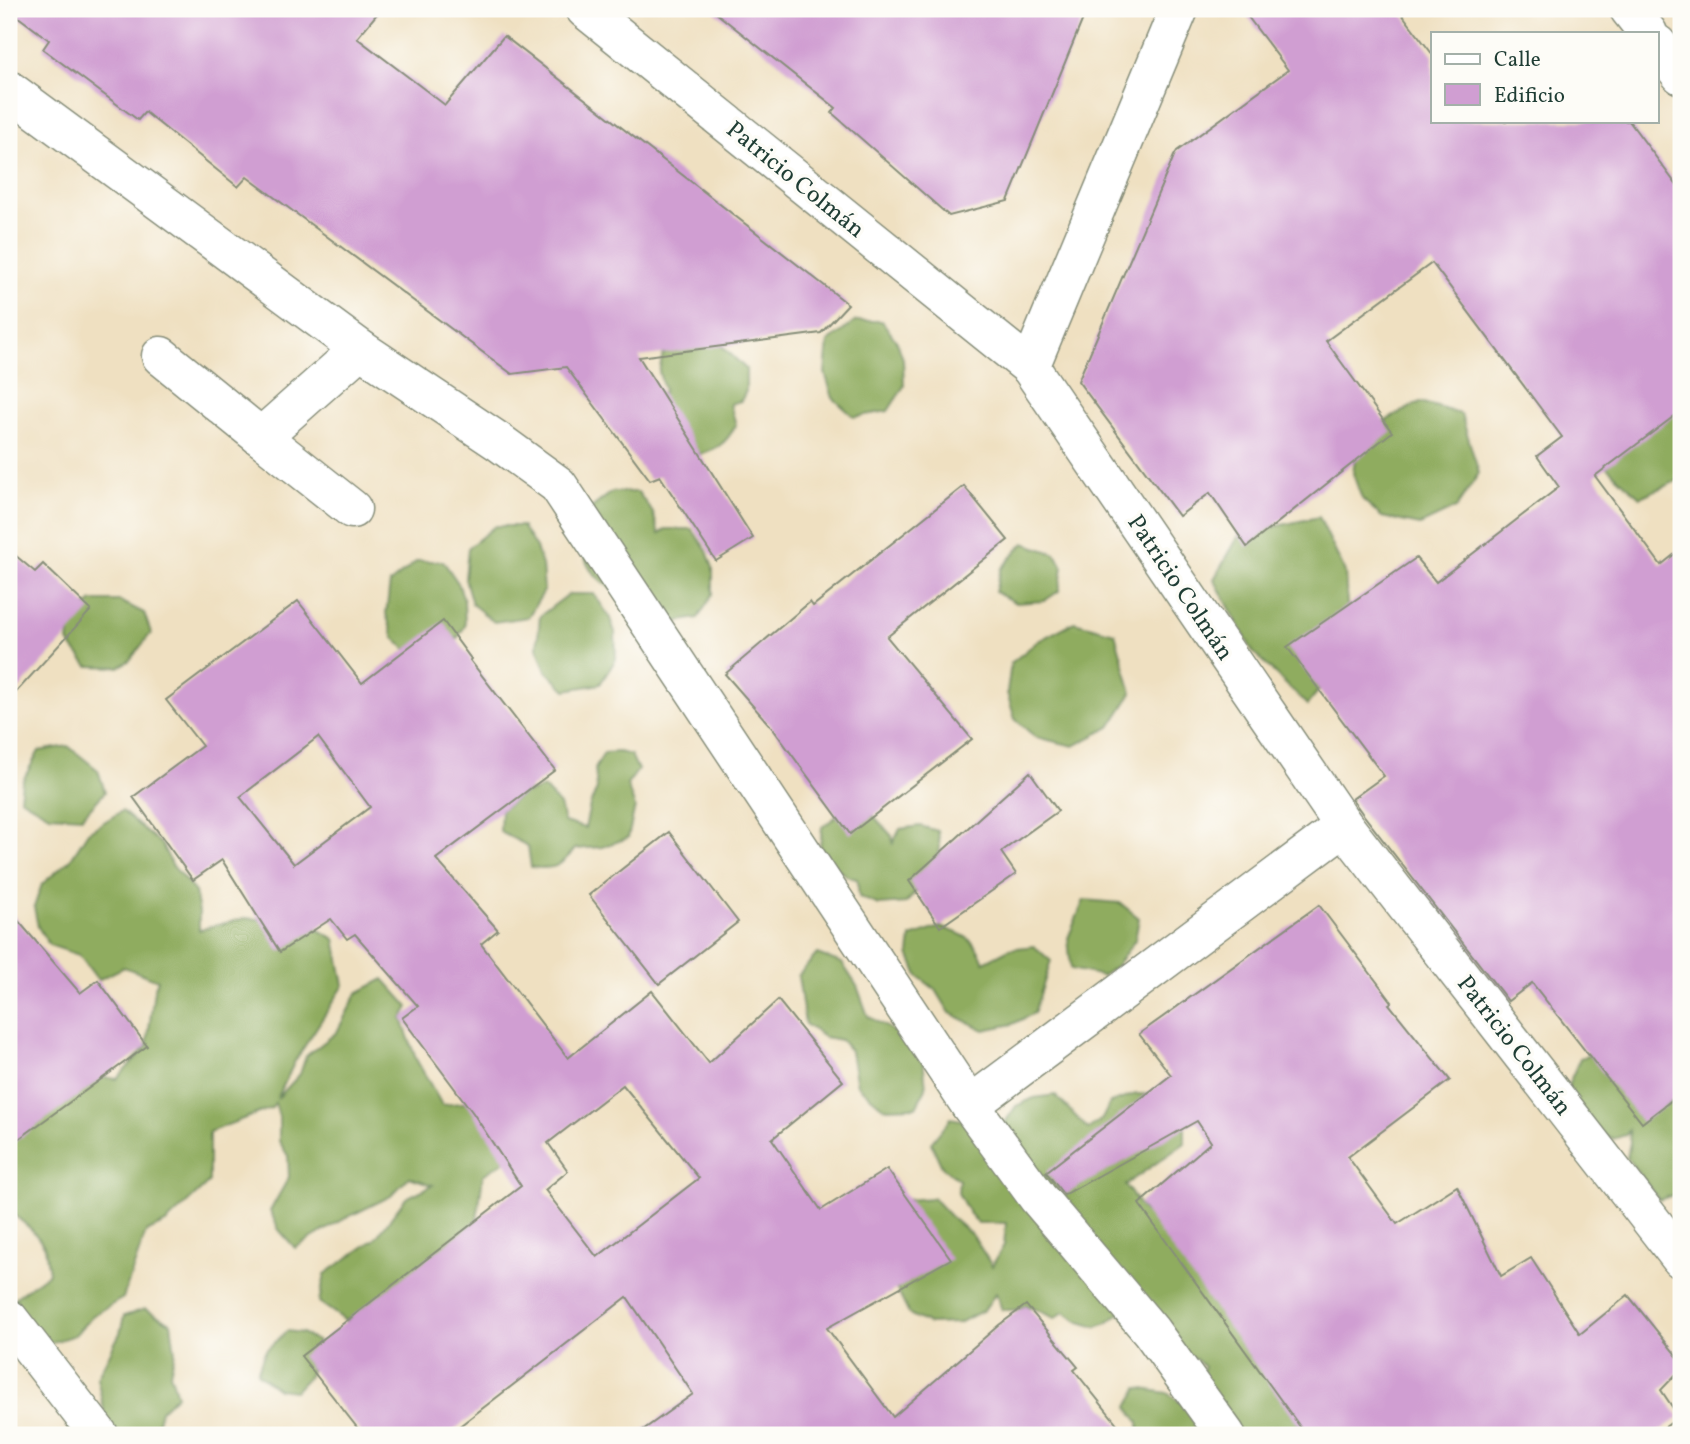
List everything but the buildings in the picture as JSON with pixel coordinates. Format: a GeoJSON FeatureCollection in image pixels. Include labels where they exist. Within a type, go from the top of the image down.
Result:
{"type":"FeatureCollection","features":[{"type":"Feature","properties":{"kind":"street","name":"Patricio Colmán"},"geometry":{"type":"LineString","coordinates":[[585,9],[1030,367],[1344,826],[1681,1259]]}},
{"type":"Feature","properties":{"kind":"street"},"geometry":{"type":"LineString","coordinates":[[1030,367],[1179,9]]}},
{"type":"Feature","properties":{"kind":"street"},"geometry":{"type":"LineString","coordinates":[[1629,9],[1647,32]]}},
{"type":"Feature","properties":{"kind":"street"},"geometry":{"type":"LineString","coordinates":[[1658,45],[1681,75]]}},
{"type":"Feature","properties":{"kind":"street"},"geometry":{"type":"LineString","coordinates":[[9,90],[360,349],[558,485],[970,1105],[1038,1198],[1150,1331],[1226,1435]]}},
{"type":"Feature","properties":{"kind":"street"},"geometry":{"type":"LineString","coordinates":[[261,437],[360,349]]}},
{"type":"Feature","properties":{"kind":"street"},"geometry":{"type":"LineString","coordinates":[[161,356],[352,509]]}},
{"type":"Feature","properties":{"kind":"street"},"geometry":{"type":"LineString","coordinates":[[970,1105],[1344,826]]}},
{"type":"Feature","properties":{"kind":"street"},"geometry":{"type":"LineString","coordinates":[[9,1319],[99,1435]]}},
{"type":"Feature","properties":{"kind":"green space"},"geometry":{"type":"Polygon","coordinates":[[[856,321],[882,321],[897,342],[903,359],[904,386],[888,411],[854,417],[833,398],[825,373],[828,342],[856,321]]]}},
{"type":"Feature","properties":{"kind":"green space"},"geometry":{"type":"Polygon","coordinates":[[[690,340],[722,346],[746,369],[746,391],[741,401],[730,404],[736,425],[732,432],[719,446],[695,456],[655,405],[664,390],[659,372],[663,354],[690,340]]]}},
{"type":"Feature","properties":{"kind":"green space"},"geometry":{"type":"Polygon","coordinates":[[[1420,402],[1461,414],[1479,473],[1456,508],[1420,525],[1382,517],[1362,499],[1353,474],[1357,443],[1385,421],[1420,402]]]}},
{"type":"Feature","properties":{"kind":"green space"},"geometry":{"type":"Polygon","coordinates":[[[1681,411],[1681,479],[1640,497],[1600,461],[1649,416],[1681,411]]]}},
{"type":"Feature","properties":{"kind":"green space"},"geometry":{"type":"Polygon","coordinates":[[[612,492],[638,492],[653,513],[659,534],[666,529],[692,529],[707,551],[713,568],[713,594],[698,618],[663,624],[611,589],[589,567],[583,547],[585,513],[612,492]]]}},
{"type":"Feature","properties":{"kind":"green space"},"geometry":{"type":"Polygon","coordinates":[[[1319,517],[1345,572],[1350,652],[1307,705],[1253,652],[1214,579],[1240,534],[1319,517]]]}},
{"type":"Feature","properties":{"kind":"green space"},"geometry":{"type":"Polygon","coordinates":[[[495,526],[522,526],[536,548],[542,565],[544,591],[528,617],[494,622],[472,604],[465,579],[468,548],[495,526]]]}},
{"type":"Feature","properties":{"kind":"green space"},"geometry":{"type":"Polygon","coordinates":[[[1024,543],[1056,554],[1063,567],[1059,591],[1044,601],[1016,603],[995,592],[1001,569],[1024,543]]]}},
{"type":"Feature","properties":{"kind":"green space"},"geometry":{"type":"Polygon","coordinates":[[[417,561],[443,561],[458,583],[464,600],[465,626],[449,651],[414,657],[394,638],[386,614],[390,583],[417,561]]]}},
{"type":"Feature","properties":{"kind":"green space"},"geometry":{"type":"Polygon","coordinates":[[[569,594],[594,594],[609,616],[615,632],[616,659],[600,684],[566,690],[546,671],[537,647],[540,616],[569,594]]]}},
{"type":"Feature","properties":{"kind":"green space"},"geometry":{"type":"Polygon","coordinates":[[[92,601],[120,601],[144,613],[151,633],[130,660],[119,667],[88,666],[68,642],[71,621],[92,601]]]}},
{"type":"Feature","properties":{"kind":"green space"},"geometry":{"type":"Polygon","coordinates":[[[1074,622],[1115,633],[1132,693],[1110,727],[1074,746],[1035,737],[1015,719],[1007,693],[1011,663],[1038,641],[1074,622]]]}},
{"type":"Feature","properties":{"kind":"green space"},"geometry":{"type":"Polygon","coordinates":[[[68,746],[98,770],[105,792],[82,817],[49,815],[20,798],[22,782],[39,751],[68,746]]]}},
{"type":"Feature","properties":{"kind":"green space"},"geometry":{"type":"Polygon","coordinates":[[[619,752],[631,755],[638,770],[627,785],[635,807],[628,838],[602,847],[575,849],[556,866],[531,867],[528,846],[500,832],[501,810],[523,794],[544,788],[560,805],[564,822],[585,828],[597,789],[595,769],[604,753],[619,752]]]}},
{"type":"Feature","properties":{"kind":"green space"},"geometry":{"type":"Polygon","coordinates":[[[845,810],[871,813],[892,836],[893,843],[900,829],[920,826],[938,831],[940,849],[927,880],[906,903],[879,905],[859,897],[857,879],[840,871],[820,847],[822,827],[845,810]]]}},
{"type":"Feature","properties":{"kind":"green space"},"geometry":{"type":"Polygon","coordinates":[[[122,811],[162,845],[172,865],[195,892],[199,930],[245,918],[306,923],[335,939],[344,985],[295,1061],[277,1099],[300,1074],[306,1056],[337,1032],[357,993],[384,979],[409,1007],[402,1019],[416,1059],[442,1105],[471,1102],[520,1152],[483,1175],[477,1220],[385,1300],[346,1321],[319,1302],[325,1274],[375,1239],[406,1198],[433,1185],[409,1177],[391,1196],[295,1248],[279,1230],[270,1211],[289,1177],[288,1156],[279,1141],[279,1117],[275,1103],[272,1108],[209,1132],[209,1182],[166,1223],[146,1232],[123,1298],[92,1316],[75,1335],[44,1345],[13,1325],[16,1297],[49,1273],[45,1247],[32,1230],[12,1213],[9,1214],[9,1130],[15,1115],[71,1073],[117,1079],[147,1046],[154,990],[158,980],[124,967],[98,980],[79,955],[49,945],[38,927],[34,907],[42,884],[70,860],[88,832],[122,811]]]}},
{"type":"Feature","properties":{"kind":"green space"},"geometry":{"type":"Polygon","coordinates":[[[1084,900],[1120,903],[1139,918],[1135,940],[1116,966],[1102,976],[1071,969],[1068,938],[1084,900]]]}},
{"type":"Feature","properties":{"kind":"green space"},"geometry":{"type":"Polygon","coordinates":[[[940,927],[967,938],[977,947],[984,962],[1009,949],[1034,946],[1051,961],[1034,1013],[1013,1024],[984,1030],[950,1013],[936,990],[918,976],[909,954],[911,937],[940,927]]]}},
{"type":"Feature","properties":{"kind":"green space"},"geometry":{"type":"Polygon","coordinates":[[[817,954],[842,963],[857,986],[868,1016],[922,1048],[926,1088],[916,1107],[884,1108],[857,1085],[851,1052],[841,1040],[824,1037],[805,1024],[798,976],[817,954]]]}},
{"type":"Feature","properties":{"kind":"green space"},"geometry":{"type":"Polygon","coordinates":[[[1589,1055],[1664,1105],[1681,1099],[1681,1192],[1659,1200],[1627,1158],[1629,1130],[1626,1135],[1613,1139],[1597,1131],[1567,1088],[1580,1058],[1589,1055]]]}},
{"type":"Feature","properties":{"kind":"green space"},"geometry":{"type":"Polygon","coordinates":[[[1136,1094],[1162,1095],[1185,1115],[1185,1143],[1125,1185],[1145,1212],[1163,1223],[1304,1432],[1302,1435],[1139,1435],[1139,1422],[1128,1407],[1138,1388],[1167,1393],[1184,1405],[1204,1367],[1196,1359],[1173,1361],[1119,1313],[1107,1323],[1096,1327],[1080,1322],[1064,1312],[1055,1318],[1026,1305],[1016,1310],[1002,1310],[996,1293],[984,1310],[959,1323],[929,1324],[909,1314],[897,1290],[886,1246],[904,1200],[933,1198],[973,1236],[992,1266],[1004,1245],[1006,1223],[978,1223],[958,1193],[959,1180],[942,1167],[931,1143],[951,1118],[982,1124],[993,1140],[1016,1106],[1034,1098],[1055,1095],[1088,1129],[1102,1119],[1110,1103],[1136,1094]]]}},
{"type":"Feature","properties":{"kind":"green space"},"geometry":{"type":"Polygon","coordinates":[[[145,1309],[171,1323],[175,1352],[170,1373],[177,1395],[161,1410],[156,1429],[137,1435],[121,1434],[108,1429],[97,1378],[120,1333],[124,1316],[145,1309]]]}},
{"type":"Feature","properties":{"kind":"green space"},"geometry":{"type":"Polygon","coordinates":[[[287,1331],[302,1333],[319,1342],[309,1376],[295,1391],[278,1389],[257,1373],[265,1351],[287,1331]]]}}]}
